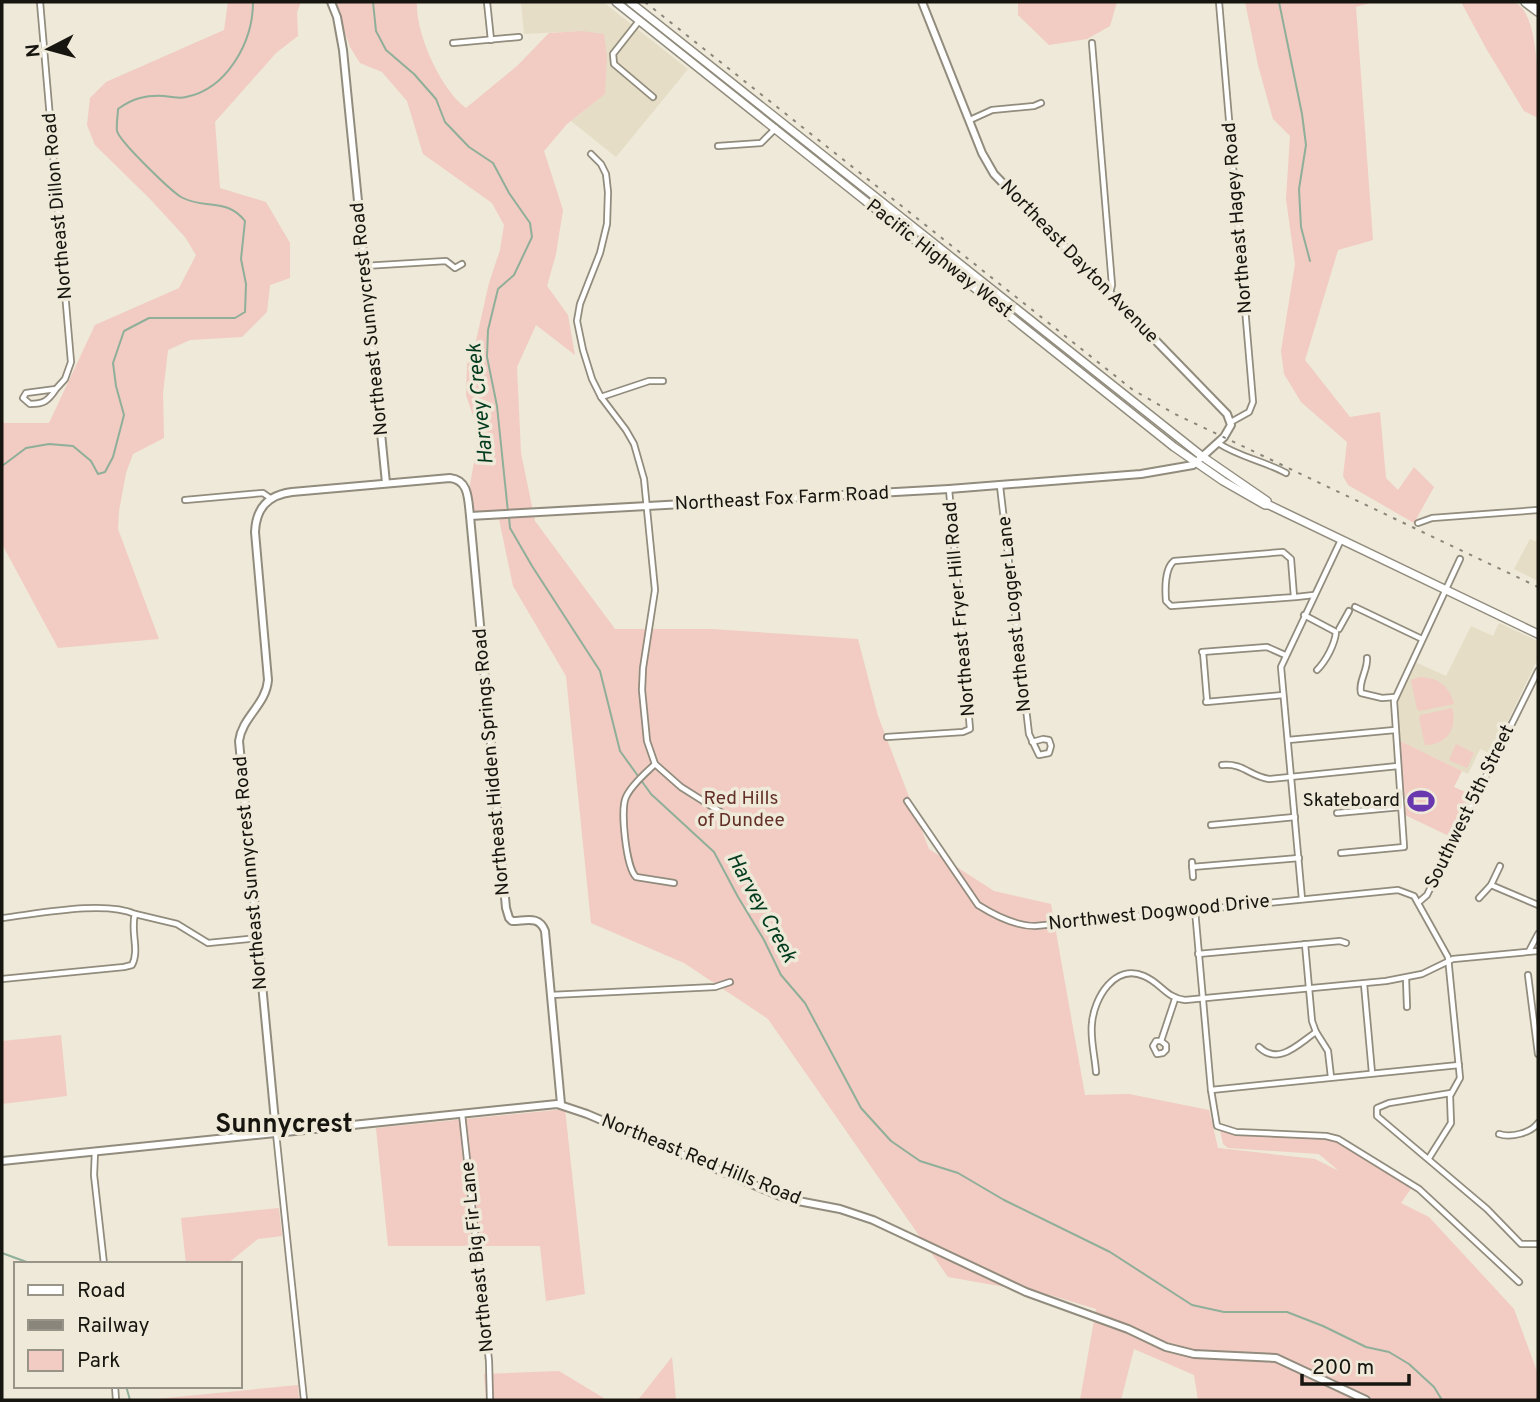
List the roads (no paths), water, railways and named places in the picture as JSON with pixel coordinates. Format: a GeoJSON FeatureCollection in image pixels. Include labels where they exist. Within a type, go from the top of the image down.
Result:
{"type":"FeatureCollection","features":[{"type":"Feature","properties":{"kind":"main road","name":"Pacific Highway West"},"geometry":{"type":"LineString","coordinates":[[615,2],[1199,460],[1269,505],[1538,634]]}},
{"type":"Feature","properties":{"kind":"main road","name":"Pacific Highway West"},"geometry":{"type":"LineString","coordinates":[[630,2],[1199,460]]}},
{"type":"Feature","properties":{"kind":"street","name":"Northeast Dillon Road"},"geometry":{"type":"LineString","coordinates":[[40,2],[70,369],[56,389]]}},
{"type":"Feature","properties":{"kind":"street","name":"Northeast Sunnycrest Road"},"geometry":{"type":"LineString","coordinates":[[331,2],[337,17],[343,50],[386,483]]}},
{"type":"Feature","properties":{"kind":"street"},"geometry":{"type":"LineString","coordinates":[[487,2],[491,40]]}},
{"type":"Feature","properties":{"kind":"street","name":"Northeast Dayton Avenue"},"geometry":{"type":"LineString","coordinates":[[922,2],[982,153],[994,174],[1219,405],[1231,422]]}},
{"type":"Feature","properties":{"kind":"street","name":"Northeast Hagey Road"},"geometry":{"type":"LineString","coordinates":[[1219,2],[1253,402],[1249,412],[1231,422]]}},
{"type":"Feature","properties":{"kind":"street"},"geometry":{"type":"LineString","coordinates":[[639,21],[612,59],[614,64],[653,97]]}},
{"type":"Feature","properties":{"kind":"street"},"geometry":{"type":"LineString","coordinates":[[453,43],[519,37]]}},
{"type":"Feature","properties":{"kind":"street"},"geometry":{"type":"LineString","coordinates":[[1092,43],[1112,285],[1109,295]]}},
{"type":"Feature","properties":{"kind":"street"},"geometry":{"type":"LineString","coordinates":[[970,120],[992,110],[1041,103]]}},
{"type":"Feature","properties":{"kind":"street"},"geometry":{"type":"LineString","coordinates":[[718,146],[761,143],[782,122]]}},
{"type":"Feature","properties":{"kind":"street"},"geometry":{"type":"LineString","coordinates":[[591,154],[606,174],[607,224],[600,253],[580,304],[577,321],[588,368],[601,397],[626,430],[639,457],[644,480],[655,590],[642,681],[647,741],[655,764],[681,787],[738,823]]}},
{"type":"Feature","properties":{"kind":"street"},"geometry":{"type":"LineString","coordinates":[[364,266],[446,261],[456,268],[463,264]]}},
{"type":"Feature","properties":{"kind":"street"},"geometry":{"type":"LineString","coordinates":[[601,397],[649,381],[663,381]]}},
{"type":"Feature","properties":{"kind":"street"},"geometry":{"type":"LineString","coordinates":[[56,389],[47,401],[41,404],[30,404],[23,398],[26,393],[56,389]]}},
{"type":"Feature","properties":{"kind":"street"},"geometry":{"type":"LineString","coordinates":[[1199,460],[1228,433],[1231,422]]}},
{"type":"Feature","properties":{"kind":"street"},"geometry":{"type":"LineString","coordinates":[[1218,443],[1240,456],[1268,463],[1286,473]]}},
{"type":"Feature","properties":{"kind":"street","name":"Northeast Fox Farm Road"},"geometry":{"type":"LineString","coordinates":[[470,516],[1000,486],[1142,474],[1188,467],[1199,460]]}},
{"type":"Feature","properties":{"kind":"street"},"geometry":{"type":"LineString","coordinates":[[185,500],[263,493],[270,498],[284,493],[450,478],[458,480],[466,491],[470,516]]}},
{"type":"Feature","properties":{"kind":"street","name":"Northeast Logger Lane"},"geometry":{"type":"LineString","coordinates":[[1000,486],[1028,724],[1032,742],[1039,755],[1049,753],[1052,746],[1049,740],[1032,742]]}},
{"type":"Feature","properties":{"kind":"street","name":"Northeast Fryer Hill Road"},"geometry":{"type":"LineString","coordinates":[[887,737],[963,732],[970,729],[949,489]]}},
{"type":"Feature","properties":{"kind":"street","name":"Northeast Sunnycrest Road"},"geometry":{"type":"LineString","coordinates":[[270,498],[261,507],[255,525],[268,688],[246,722],[239,741],[304,1400]]}},
{"type":"Feature","properties":{"kind":"street"},"geometry":{"type":"LineString","coordinates":[[1418,523],[1432,518],[1538,510]]}},
{"type":"Feature","properties":{"kind":"street","name":"Northeast Hidden Springs Road"},"geometry":{"type":"LineString","coordinates":[[470,516],[506,911],[512,921],[533,920],[540,922],[543,927],[561,1104]]}},
{"type":"Feature","properties":{"kind":"street"},"geometry":{"type":"LineString","coordinates":[[1302,899],[1281,667],[1341,540]]}},
{"type":"Feature","properties":{"kind":"street"},"geometry":{"type":"LineString","coordinates":[[1294,597],[1291,559],[1283,552],[1174,561],[1170,564],[1166,601],[1171,606],[1294,597],[1314,595]]}},
{"type":"Feature","properties":{"kind":"street"},"geometry":{"type":"LineString","coordinates":[[1341,853],[1404,847],[1395,697],[1461,559]]}},
{"type":"Feature","properties":{"kind":"street"},"geometry":{"type":"LineString","coordinates":[[1355,607],[1422,639]]}},
{"type":"Feature","properties":{"kind":"street"},"geometry":{"type":"LineString","coordinates":[[1339,629],[1349,611]]}},
{"type":"Feature","properties":{"kind":"street"},"geometry":{"type":"LineString","coordinates":[[1304,615],[1336,632],[1322,665],[1317,670]]}},
{"type":"Feature","properties":{"kind":"street"},"geometry":{"type":"LineString","coordinates":[[1283,695],[1207,701],[1202,652],[1267,647],[1285,655]]}},
{"type":"Feature","properties":{"kind":"street"},"geometry":{"type":"LineString","coordinates":[[1367,657],[1367,670],[1360,685],[1361,693],[1382,698],[1395,697]]}},
{"type":"Feature","properties":{"kind":"street","name":"Southwest 5th Street"},"geometry":{"type":"LineString","coordinates":[[1419,902],[1427,895],[1538,671]]}},
{"type":"Feature","properties":{"kind":"street"},"geometry":{"type":"LineString","coordinates":[[1287,740],[1395,730]]}},
{"type":"Feature","properties":{"kind":"street"},"geometry":{"type":"LineString","coordinates":[[655,764],[629,792],[624,803],[627,849],[631,872],[635,877],[674,883]]}},
{"type":"Feature","properties":{"kind":"street"},"geometry":{"type":"LineString","coordinates":[[1222,765],[1237,765],[1262,778],[1398,766]]}},
{"type":"Feature","properties":{"kind":"street","name":"Northwest Dogwood Drive"},"geometry":{"type":"LineString","coordinates":[[907,801],[978,905],[1018,923],[1035,926],[1398,890],[1407,891],[1419,902]]}},
{"type":"Feature","properties":{"kind":"street"},"geometry":{"type":"LineString","coordinates":[[1338,813],[1401,807]]}},
{"type":"Feature","properties":{"kind":"street"},"geometry":{"type":"LineString","coordinates":[[1211,825],[1295,817]]}},
{"type":"Feature","properties":{"kind":"street"},"geometry":{"type":"LineString","coordinates":[[1193,877],[1192,864],[1299,858]]}},
{"type":"Feature","properties":{"kind":"street"},"geometry":{"type":"LineString","coordinates":[[1479,898],[1491,885],[1500,866]]}},
{"type":"Feature","properties":{"kind":"street"},"geometry":{"type":"LineString","coordinates":[[1491,885],[1538,905]]}},
{"type":"Feature","properties":{"kind":"street"},"geometry":{"type":"LineString","coordinates":[[1419,902],[1446,950],[1449,962],[1460,1082],[1451,1093],[1451,1122],[1429,1158]]}},
{"type":"Feature","properties":{"kind":"street"},"geometry":{"type":"LineString","coordinates":[[2,918],[108,908],[177,924],[208,943],[258,938]]}},
{"type":"Feature","properties":{"kind":"street"},"geometry":{"type":"LineString","coordinates":[[1195,910],[1211,1090],[1215,1122],[1221,1129],[1333,1137],[1419,1189],[1519,1282]]}},
{"type":"Feature","properties":{"kind":"street"},"geometry":{"type":"LineString","coordinates":[[2,979],[129,966],[135,958],[132,924],[135,914]]}},
{"type":"Feature","properties":{"kind":"street"},"geometry":{"type":"LineString","coordinates":[[1529,951],[1538,934]]}},
{"type":"Feature","properties":{"kind":"street"},"geometry":{"type":"LineString","coordinates":[[1198,954],[1340,941],[1346,943]]}},
{"type":"Feature","properties":{"kind":"street"},"geometry":{"type":"LineString","coordinates":[[1305,944],[1312,1021],[1328,1051],[1331,1077]]}},
{"type":"Feature","properties":{"kind":"street"},"geometry":{"type":"LineString","coordinates":[[1096,1072],[1092,1024],[1103,990],[1121,976],[1140,974],[1154,981],[1175,999],[1202,999],[1406,978],[1434,970],[1453,959],[1538,951]]}},
{"type":"Feature","properties":{"kind":"street"},"geometry":{"type":"LineString","coordinates":[[1528,975],[1536,1016],[1538,1054]]}},
{"type":"Feature","properties":{"kind":"street"},"geometry":{"type":"LineString","coordinates":[[1406,978],[1408,1007]]}},
{"type":"Feature","properties":{"kind":"street"},"geometry":{"type":"LineString","coordinates":[[550,996],[715,987],[730,982]]}},
{"type":"Feature","properties":{"kind":"street"},"geometry":{"type":"LineString","coordinates":[[1364,984],[1372,1073]]}},
{"type":"Feature","properties":{"kind":"street"},"geometry":{"type":"LineString","coordinates":[[1161,1041],[1175,999]]}},
{"type":"Feature","properties":{"kind":"street"},"geometry":{"type":"LineString","coordinates":[[1259,1047],[1270,1055],[1282,1055],[1316,1032]]}},
{"type":"Feature","properties":{"kind":"street"},"geometry":{"type":"LineString","coordinates":[[1211,1090],[1459,1065]]}},
{"type":"Feature","properties":{"kind":"street"},"geometry":{"type":"LineString","coordinates":[[1451,1093],[1389,1103],[1377,1108],[1377,1116],[1487,1209],[1518,1243],[1538,1244]]}},
{"type":"Feature","properties":{"kind":"street","name":"Northeast Red Hills Road"},"geometry":{"type":"LineString","coordinates":[[2,1161],[561,1104],[780,1196],[840,1209],[873,1220],[1026,1292],[1128,1329],[1156,1343],[1194,1354],[1276,1358],[1366,1400]]}},
{"type":"Feature","properties":{"kind":"street","name":"Northeast Big Fir Lane"},"geometry":{"type":"LineString","coordinates":[[462,1114],[488,1351],[490,1400]]}},
{"type":"Feature","properties":{"kind":"street"},"geometry":{"type":"LineString","coordinates":[[1499,1134],[1506,1136],[1531,1130],[1538,1123]]}},
{"type":"Feature","properties":{"kind":"street"},"geometry":{"type":"LineString","coordinates":[[95,1150],[94,1175],[104,1262]]}},
{"type":"Feature","properties":{"kind":"waterway"},"geometry":{"type":"LineString","coordinates":[[2,466],[26,448],[49,444],[73,446],[91,461],[98,474],[105,472],[113,457],[124,415],[113,363],[124,331],[149,318],[235,318],[245,312],[246,284],[241,259],[245,221],[230,209],[181,197],[127,145],[120,137],[117,126],[118,109],[134,100],[151,96],[183,98],[201,92],[225,74],[243,48],[252,17],[253,2]]}},
{"type":"Feature","properties":{"kind":"waterway","name":"Harvey Creek"},"geometry":{"type":"LineString","coordinates":[[373,2],[376,31],[386,50],[414,74],[436,99],[445,122],[469,147],[493,163],[509,193],[530,223],[532,237],[514,275],[498,289],[488,330],[487,357],[497,406],[508,512]]}},
{"type":"Feature","properties":{"kind":"waterway"},"geometry":{"type":"LineString","coordinates":[[1279,2],[1306,145],[1299,189],[1301,227],[1310,261]]}},
{"type":"Feature","properties":{"kind":"waterway","name":"Harvey Creek"},"geometry":{"type":"LineString","coordinates":[[509,517],[510,528],[532,566],[600,671],[620,751],[651,794],[714,852],[781,975],[805,1003],[861,1108],[891,1141],[920,1161],[958,1173],[1004,1200],[1110,1252],[1192,1305],[1224,1312],[1287,1312],[1366,1347],[1389,1352],[1409,1364],[1434,1387],[1442,1400]]}},
{"type":"Feature","properties":{"kind":"waterway"},"geometry":{"type":"LineString","coordinates":[[2,1253],[27,1262]]}},
{"type":"Feature","properties":{"kind":"waterway"},"geometry":{"type":"LineString","coordinates":[[127,1388],[130,1400]]}},
{"type":"Feature","properties":{"kind":"railway"},"geometry":{"type":"LineString","coordinates":[[645,2],[1133,390],[1175,414],[1538,587]]}},
{"type":"Feature","properties":{"kind":"place","name":"Skateboard"},"geometry":{"type":"Point","coordinates":[1421,801]}},
{"type":"Feature","properties":{"kind":"district","name":"Sunnycrest"},"geometry":{"type":"Point","coordinates":[284,1125]}},
{"type":"Feature","properties":{"kind":"park label","name":"Red Hills of Dundee"},"geometry":{"type":"Point","coordinates":[741,810]}}]}
